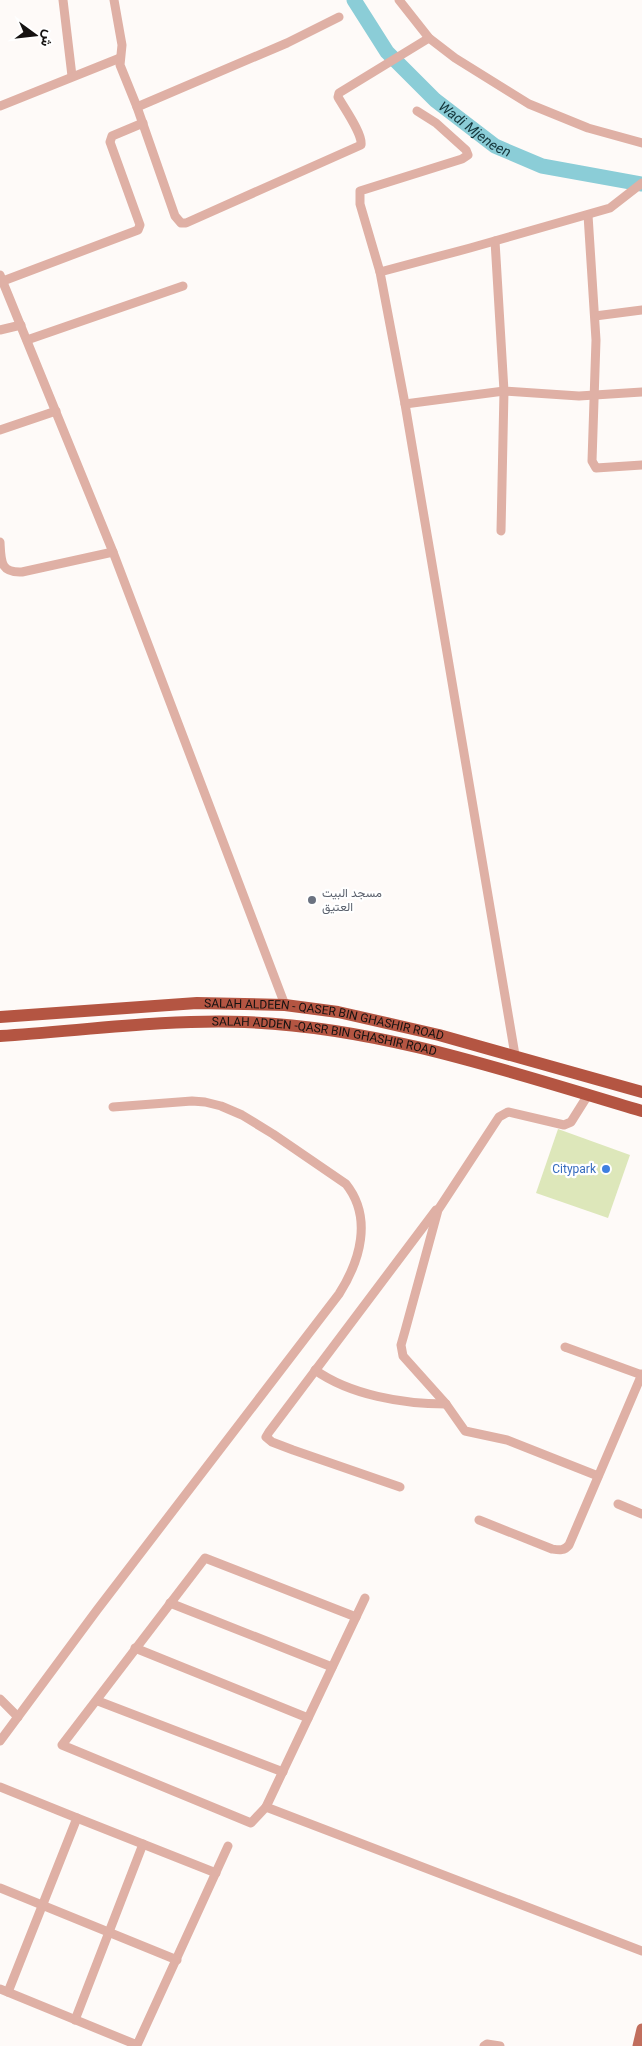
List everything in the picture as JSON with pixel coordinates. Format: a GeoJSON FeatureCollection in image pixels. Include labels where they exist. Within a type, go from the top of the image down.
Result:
{"type":"FeatureCollection","features":[{"type":"Feature","properties":{"kind":"highway","name":"SALAH ALDEEN - QASER BIN GHASHIR ROAD"},"geometry":{"type":"LineString","coordinates":[[1,1017],[198,1003],[285,1005],[368,1018],[515,1055],[642,1092]]}},
{"type":"Feature","properties":{"kind":"highway"},"geometry":{"type":"LineString","coordinates":[[1,1017],[2,1036]]}},
{"type":"Feature","properties":{"kind":"highway","name":"SALAH ADDEN -QASR BIN GHASHIR ROAD"},"geometry":{"type":"LineString","coordinates":[[2,1036],[179,1022],[246,1022],[300,1026],[413,1047],[489,1066],[642,1111]]}},
{"type":"Feature","properties":{"kind":"main road"},"geometry":{"type":"LineString","coordinates":[[638,2046],[642,2028]]}},
{"type":"Feature","properties":{"kind":"street"},"geometry":{"type":"LineString","coordinates":[[63,0],[72,76]]}},
{"type":"Feature","properties":{"kind":"street"},"geometry":{"type":"LineString","coordinates":[[114,0],[122,45],[120,65],[143,123],[175,216],[181,223],[186,223],[361,145],[359,133],[338,97],[339,93],[429,38]]}},
{"type":"Feature","properties":{"kind":"street"},"geometry":{"type":"LineString","coordinates":[[399,0],[429,38],[455,58],[529,104],[588,128],[642,143]]}},
{"type":"Feature","properties":{"kind":"street"},"geometry":{"type":"LineString","coordinates":[[137,107],[288,43],[339,17]]}},
{"type":"Feature","properties":{"kind":"street"},"geometry":{"type":"LineString","coordinates":[[0,106],[120,58]]}},
{"type":"Feature","properties":{"kind":"street"},"geometry":{"type":"LineString","coordinates":[[417,111],[436,123],[466,150],[468,155],[462,159],[360,190],[360,204],[380,272],[405,404],[515,1055]]}},
{"type":"Feature","properties":{"kind":"street"},"geometry":{"type":"LineString","coordinates":[[143,123],[112,136],[110,142],[140,225],[138,230],[1,278],[113,552],[285,1005]]}},
{"type":"Feature","properties":{"kind":"street"},"geometry":{"type":"LineString","coordinates":[[380,272],[610,208],[642,183]]}},
{"type":"Feature","properties":{"kind":"street"},"geometry":{"type":"LineString","coordinates":[[588,215],[595,316],[593,465],[596,468],[642,466]]}},
{"type":"Feature","properties":{"kind":"street"},"geometry":{"type":"LineString","coordinates":[[495,241],[504,391],[501,530]]}},
{"type":"Feature","properties":{"kind":"street"},"geometry":{"type":"LineString","coordinates":[[27,340],[183,286]]}},
{"type":"Feature","properties":{"kind":"street"},"geometry":{"type":"LineString","coordinates":[[595,316],[642,310]]}},
{"type":"Feature","properties":{"kind":"street"},"geometry":{"type":"LineString","coordinates":[[0,330],[21,325]]}},
{"type":"Feature","properties":{"kind":"street"},"geometry":{"type":"LineString","coordinates":[[405,404],[504,391],[553,395],[642,392]]}},
{"type":"Feature","properties":{"kind":"street"},"geometry":{"type":"LineString","coordinates":[[0,430],[56,411]]}},
{"type":"Feature","properties":{"kind":"street"},"geometry":{"type":"LineString","coordinates":[[0,542],[2,567],[5,571],[11,572],[22,572],[113,552]]}},
{"type":"Feature","properties":{"kind":"street"},"geometry":{"type":"LineString","coordinates":[[400,1487],[293,1450],[267,1439],[269,1432],[440,1204],[499,1116],[504,1112],[508,1112],[564,1125],[571,1122],[588,1095]]}},
{"type":"Feature","properties":{"kind":"street"},"geometry":{"type":"LineString","coordinates":[[0,1741],[97,1610],[339,1294],[354,1267],[362,1237],[357,1201],[346,1184],[242,1115],[221,1106],[201,1101],[113,1107]]}},
{"type":"Feature","properties":{"kind":"street"},"geometry":{"type":"LineString","coordinates":[[440,1204],[405,1331],[401,1350],[403,1356],[446,1404],[465,1431],[507,1440],[598,1476]]}},
{"type":"Feature","properties":{"kind":"street"},"geometry":{"type":"LineString","coordinates":[[479,1520],[552,1549],[562,1550],[569,1545],[642,1375],[565,1347]]}},
{"type":"Feature","properties":{"kind":"street"},"geometry":{"type":"LineString","coordinates":[[315,1370],[347,1388],[414,1404],[446,1404]]}},
{"type":"Feature","properties":{"kind":"street"},"geometry":{"type":"LineString","coordinates":[[618,1504],[642,1514]]}},
{"type":"Feature","properties":{"kind":"street"},"geometry":{"type":"LineString","coordinates":[[356,1617],[205,1558],[62,1746],[251,1823],[266,1806],[283,1772],[365,1598]]}},
{"type":"Feature","properties":{"kind":"street"},"geometry":{"type":"LineString","coordinates":[[170,1603],[332,1667]]}},
{"type":"Feature","properties":{"kind":"street"},"geometry":{"type":"LineString","coordinates":[[135,1648],[308,1718]]}},
{"type":"Feature","properties":{"kind":"street"},"geometry":{"type":"LineString","coordinates":[[0,1699],[18,1717]]}},
{"type":"Feature","properties":{"kind":"street"},"geometry":{"type":"LineString","coordinates":[[98,1701],[283,1772]]}},
{"type":"Feature","properties":{"kind":"street"},"geometry":{"type":"LineString","coordinates":[[0,1787],[216,1873]]}},
{"type":"Feature","properties":{"kind":"street"},"geometry":{"type":"LineString","coordinates":[[266,1806],[642,1951]]}},
{"type":"Feature","properties":{"kind":"street"},"geometry":{"type":"LineString","coordinates":[[77,1818],[42,1905],[4,1990],[137,2046],[228,1846]]}},
{"type":"Feature","properties":{"kind":"street"},"geometry":{"type":"LineString","coordinates":[[76,2020],[142,1844]]}},
{"type":"Feature","properties":{"kind":"street"},"geometry":{"type":"LineString","coordinates":[[0,1888],[177,1960]]}},
{"type":"Feature","properties":{"kind":"street"},"geometry":{"type":"LineString","coordinates":[[484,2046],[487,2044],[500,2046]]}},
{"type":"Feature","properties":{"kind":"green space"},"geometry":{"type":"Polygon","coordinates":[[[558,1129],[630,1155],[608,1218],[536,1193],[558,1129]]]}},
{"type":"Feature","properties":{"kind":"waterway","name":"Wadi Mjeneen"},"geometry":{"type":"LineString","coordinates":[[354,0],[387,52],[435,100],[495,146],[542,166],[642,184]]}},
{"type":"Feature","properties":{"kind":"place","name":"مسجد البيت العتيق"},"geometry":{"type":"Point","coordinates":[312,900]}},
{"type":"Feature","properties":{"kind":"place","name":"Citypark"},"geometry":{"type":"Point","coordinates":[606,1169]}}]}
